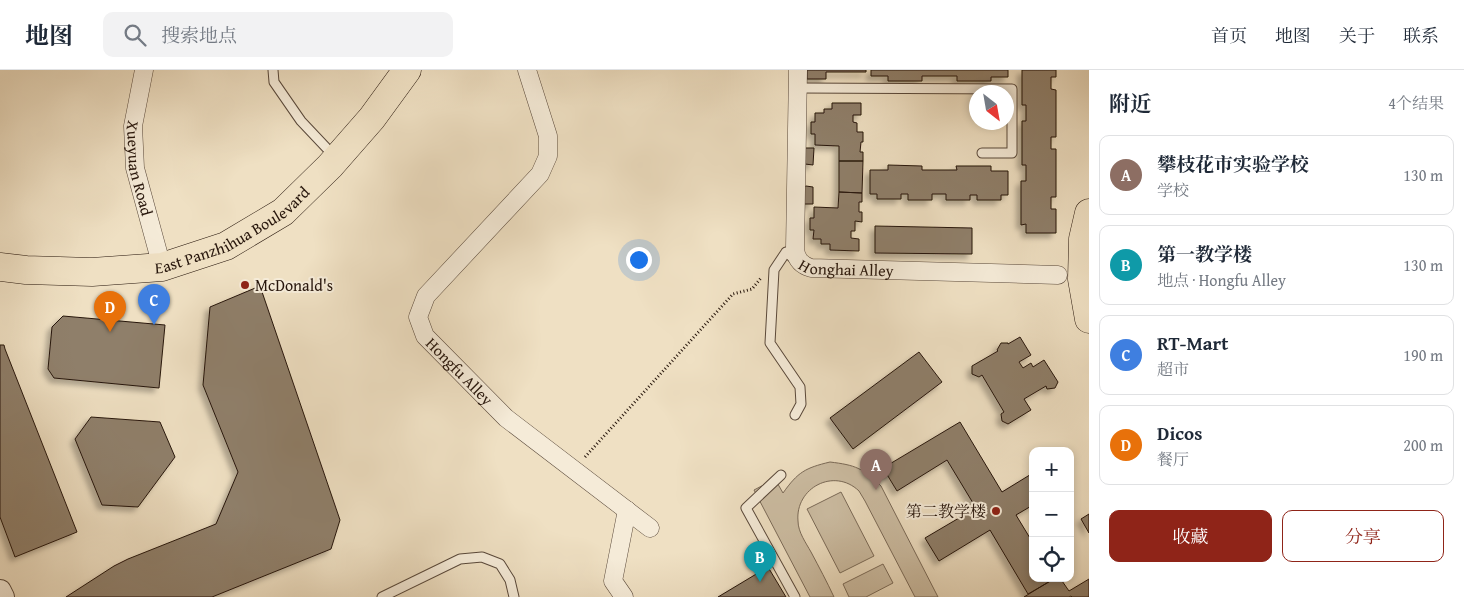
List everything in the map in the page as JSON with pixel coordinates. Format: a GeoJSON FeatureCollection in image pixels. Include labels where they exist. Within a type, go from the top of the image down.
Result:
{"type":"FeatureCollection","features":[{"type":"Feature","properties":{"kind":"main road","name":"East Panzhihua Boulevard"},"geometry":{"type":"LineString","coordinates":[[0,267],[26,270],[92,272],[226,246],[283,212],[332,155],[392,70]]}},
{"type":"Feature","properties":{"kind":"main road","name":"East Panzhihua Boulevard"},"geometry":{"type":"LineString","coordinates":[[332,155],[372,118],[407,70]]}},
{"type":"Feature","properties":{"kind":"main road"},"geometry":{"type":"LineString","coordinates":[[1089,213],[1083,239],[1082,279],[1089,319]]}},
{"type":"Feature","properties":{"kind":"main road","name":"East Panzhihua Boulevard"},"geometry":{"type":"LineString","coordinates":[[0,253],[93,259],[160,260]]}},
{"type":"Feature","properties":{"kind":"street","name":"Xueyuan Road"},"geometry":{"type":"LineString","coordinates":[[144,70],[133,126],[135,168],[160,260]]}},
{"type":"Feature","properties":{"kind":"street","name":"Hongfu Alley"},"geometry":{"type":"LineString","coordinates":[[527,70],[548,136],[548,156],[540,174],[426,296],[418,316],[425,336],[506,418],[650,528]]}},
{"type":"Feature","properties":{"kind":"street","name":"Honghai Alley"},"geometry":{"type":"LineString","coordinates":[[798,70],[801,176],[796,254],[801,263],[812,268],[1058,275]]}},
{"type":"Feature","properties":{"kind":"street"},"geometry":{"type":"LineString","coordinates":[[624,597],[613,581],[627,510]]}},
{"type":"Feature","properties":{"kind":"street"},"geometry":{"type":"LineString","coordinates":[[0,592],[3,597]]}},
{"type":"Feature","properties":{"kind":"lane"},"geometry":{"type":"LineString","coordinates":[[273,70],[274,82],[301,121],[332,155]]}},
{"type":"Feature","properties":{"kind":"lane"},"geometry":{"type":"LineString","coordinates":[[798,88],[1012,89],[1012,153],[982,153]]}},
{"type":"Feature","properties":{"kind":"lane"},"geometry":{"type":"LineString","coordinates":[[795,415],[801,404],[800,387],[770,342],[774,270],[786,252],[793,260],[806,266]]}},
{"type":"Feature","properties":{"kind":"lane"},"geometry":{"type":"LineString","coordinates":[[781,476],[746,508],[795,597]]}},
{"type":"Feature","properties":{"kind":"lane"},"geometry":{"type":"LineString","coordinates":[[382,597],[460,559],[482,557],[500,564],[510,580],[514,597]]}},
{"type":"Feature","properties":{"kind":"path"},"geometry":{"type":"LineString","coordinates":[[574,470],[734,294],[752,289],[760,279],[774,270]]}},
{"type":"Feature","properties":{"kind":"shaded area"},"geometry":{"type":"Polygon","coordinates":[[[830,462],[858,468],[881,486],[938,597],[915,597],[859,491],[849,484],[839,481],[828,481],[809,491],[799,509],[798,525],[801,533],[834,597],[810,597],[754,490],[775,479],[783,493],[793,480],[803,472],[814,466],[830,462]]]}},
{"type":"Feature","properties":{"kind":"shaded area"},"geometry":{"type":"Polygon","coordinates":[[[841,492],[874,556],[840,573],[807,509],[841,492]]]}},
{"type":"Feature","properties":{"kind":"shaded area"},"geometry":{"type":"Polygon","coordinates":[[[883,564],[893,583],[866,597],[849,597],[843,584],[883,564]]]}},
{"type":"Feature","properties":{"kind":"building"},"geometry":{"type":"Polygon","coordinates":[[[807,70],[866,70],[866,72],[826,72],[826,79],[807,79],[807,70]]]}},
{"type":"Feature","properties":{"kind":"building"},"geometry":{"type":"Polygon","coordinates":[[[871,70],[1008,70],[1008,77],[991,77],[991,81],[957,81],[957,76],[922,76],[922,81],[888,81],[888,76],[871,76],[871,70]]]}},
{"type":"Feature","properties":{"kind":"building"},"geometry":{"type":"Polygon","coordinates":[[[1022,70],[1056,70],[1056,77],[1051,77],[1051,89],[1056,90],[1056,137],[1051,137],[1051,149],[1056,149],[1056,197],[1051,197],[1051,209],[1056,209],[1056,233],[1026,233],[1026,224],[1021,225],[1021,181],[1026,181],[1026,165],[1022,165],[1022,121],[1026,121],[1026,105],[1022,105],[1022,70]]]}},
{"type":"Feature","properties":{"kind":"building"},"geometry":{"type":"Polygon","coordinates":[[[832,103],[861,103],[861,115],[853,115],[853,122],[857,123],[857,132],[863,132],[860,152],[863,152],[863,161],[839,161],[839,146],[815,145],[815,134],[811,134],[811,122],[815,122],[815,113],[824,113],[824,109],[832,109],[832,103]]]}},
{"type":"Feature","properties":{"kind":"building"},"geometry":{"type":"Polygon","coordinates":[[[805,148],[814,148],[813,165],[805,164],[805,148]]]}},
{"type":"Feature","properties":{"kind":"building"},"geometry":{"type":"Polygon","coordinates":[[[839,161],[863,161],[862,193],[839,192],[839,161]]]}},
{"type":"Feature","properties":{"kind":"building"},"geometry":{"type":"Polygon","coordinates":[[[888,165],[922,166],[922,170],[957,170],[956,166],[991,166],[991,171],[1008,171],[1008,195],[1001,195],[1001,200],[977,200],[977,195],[970,195],[970,200],[946,200],[946,194],[932,194],[932,200],[908,200],[908,194],[901,194],[901,199],[877,199],[877,194],[870,194],[870,170],[888,170],[888,165]]]}},
{"type":"Feature","properties":{"kind":"building"},"geometry":{"type":"Polygon","coordinates":[[[804,187],[813,187],[813,204],[804,204],[804,187]]]}},
{"type":"Feature","properties":{"kind":"building"},"geometry":{"type":"Polygon","coordinates":[[[839,192],[862,193],[862,202],[859,202],[859,212],[862,212],[862,222],[855,221],[855,231],[851,231],[851,238],[859,239],[859,251],[830,250],[830,244],[821,244],[821,239],[813,239],[814,230],[810,230],[810,218],[814,218],[814,207],[838,208],[839,192]]]}},
{"type":"Feature","properties":{"kind":"building"},"geometry":{"type":"Polygon","coordinates":[[[875,226],[972,228],[972,254],[875,253],[875,226]]]}},
{"type":"Feature","properties":{"kind":"building"},"geometry":{"type":"Polygon","coordinates":[[[260,286],[340,520],[331,549],[212,597],[66,597],[128,559],[216,524],[238,472],[203,385],[210,307],[260,286]]]}},
{"type":"Feature","properties":{"kind":"building"},"geometry":{"type":"Polygon","coordinates":[[[63,316],[165,325],[159,388],[54,378],[48,369],[52,327],[63,316]]]}},
{"type":"Feature","properties":{"kind":"building"},"geometry":{"type":"Polygon","coordinates":[[[1020,337],[1031,355],[1019,362],[1023,368],[1031,363],[1033,367],[1044,360],[1058,382],[1055,388],[1047,389],[1046,386],[1024,399],[1031,410],[1008,424],[1002,421],[1001,414],[1004,412],[982,375],[979,377],[972,374],[972,366],[998,351],[1001,343],[1008,344],[1020,337]]]}},
{"type":"Feature","properties":{"kind":"building"},"geometry":{"type":"Polygon","coordinates":[[[0,345],[4,345],[77,532],[15,557],[0,517],[0,345]]]}},
{"type":"Feature","properties":{"kind":"building"},"geometry":{"type":"Polygon","coordinates":[[[919,352],[942,382],[853,449],[830,418],[919,352]]]}},
{"type":"Feature","properties":{"kind":"building"},"geometry":{"type":"Polygon","coordinates":[[[91,417],[160,422],[175,457],[138,507],[102,505],[75,439],[91,417]]]}},
{"type":"Feature","properties":{"kind":"building","name":"第二教学楼"},"geometry":{"type":"Polygon","coordinates":[[[960,422],[1002,492],[1029,475],[1029,507],[1016,515],[1029,536],[1029,582],[1049,582],[1028,594],[990,530],[939,561],[925,538],[976,508],[947,460],[897,491],[883,468],[960,422]]]}},
{"type":"Feature","properties":{"kind":"building"},"geometry":{"type":"Polygon","coordinates":[[[1089,514],[1089,533],[1081,519],[1089,514]]]}},
{"type":"Feature","properties":{"kind":"building"},"geometry":{"type":"Polygon","coordinates":[[[768,567],[786,597],[718,597],[768,567]]]}},
{"type":"Feature","properties":{"kind":"building"},"geometry":{"type":"Polygon","coordinates":[[[1089,579],[1089,597],[1024,597],[1048,582],[1063,582],[1069,591],[1089,579]]]}},
{"type":"Feature","properties":{"kind":"place","name":"McDonald's"},"geometry":{"type":"Point","coordinates":[245,285]}},
{"type":"Feature","properties":{"kind":"place","name":"RT-Mart"},"geometry":{"type":"Point","coordinates":[154,325]}},
{"type":"Feature","properties":{"kind":"place","name":"Dicos"},"geometry":{"type":"Point","coordinates":[110,332]}},
{"type":"Feature","properties":{"kind":"place","name":"攀枝花市实验学校"},"geometry":{"type":"Point","coordinates":[876,490]}},
{"type":"Feature","properties":{"kind":"place","name":"第二教学楼"},"geometry":{"type":"Point","coordinates":[996,511]}},
{"type":"Feature","properties":{"kind":"place","name":"第一教学楼"},"geometry":{"type":"Point","coordinates":[760,582]}}]}
